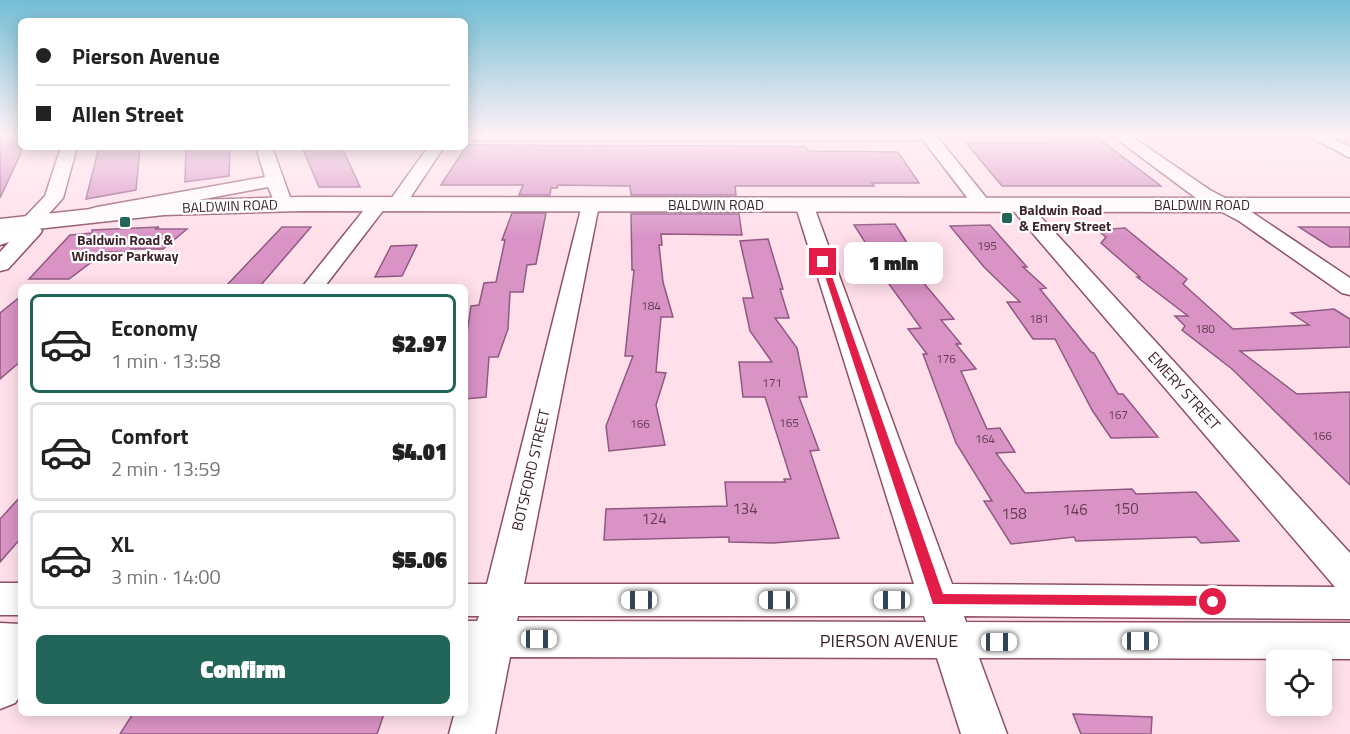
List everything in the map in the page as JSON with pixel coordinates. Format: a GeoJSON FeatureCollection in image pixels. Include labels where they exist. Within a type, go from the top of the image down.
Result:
{"type":"FeatureCollection","features":[{"type":"Feature","properties":{"kind":"main road","name":"BALDWIN ROAD"},"geometry":{"type":"LineString","coordinates":[[0,226],[165,208],[283,204],[1350,205]]}},
{"type":"Feature","properties":{"kind":"street"},"geometry":{"type":"LineString","coordinates":[[0,239],[31,222],[54,198],[63,168]]}},
{"type":"Feature","properties":{"kind":"street"},"geometry":{"type":"LineString","coordinates":[[272,168],[283,204]]}},
{"type":"Feature","properties":{"kind":"street"},"geometry":{"type":"LineString","coordinates":[[316,284],[418,168]]}},
{"type":"Feature","properties":{"kind":"street"},"geometry":{"type":"LineString","coordinates":[[953,168],[982,205]]}},
{"type":"Feature","properties":{"kind":"street"},"geometry":{"type":"LineString","coordinates":[[1166,168],[1203,194],[1246,217],[1350,288]]}},
{"type":"Feature","properties":{"kind":"street","name":"BALDWIN ROAD"},"geometry":{"type":"LineString","coordinates":[[82,216],[134,204],[276,180]]}},
{"type":"Feature","properties":{"kind":"street"},"geometry":{"type":"LineString","coordinates":[[804,204],[984,734]]}},
{"type":"Feature","properties":{"kind":"street","name":"BOTSFORD STREET"},"geometry":{"type":"LineString","coordinates":[[472,734],[483,600],[590,205]]}},
{"type":"Feature","properties":{"kind":"street","name":"EMERY STREET"},"geometry":{"type":"LineString","coordinates":[[1019,205],[1350,578]]}},
{"type":"Feature","properties":{"kind":"street"},"geometry":{"type":"LineString","coordinates":[[0,264],[32,233],[31,222]]}},
{"type":"Feature","properties":{"kind":"street"},"geometry":{"type":"LineString","coordinates":[[0,599],[18,599]]}},
{"type":"Feature","properties":{"kind":"street"},"geometry":{"type":"LineString","coordinates":[[483,600],[1350,603]]}},
{"type":"Feature","properties":{"kind":"street","name":"PIERSON AVENUE"},"geometry":{"type":"LineString","coordinates":[[479,639],[952,642],[1350,641]]}},
{"type":"Feature","properties":{"kind":"street"},"geometry":{"type":"LineString","coordinates":[[0,641],[18,642]]}},
{"type":"Feature","properties":{"kind":"street"},"geometry":{"type":"LineString","coordinates":[[0,688],[18,665]]}},
{"type":"Feature","properties":{"kind":"building"},"geometry":{"type":"Polygon","coordinates":[[[0,168],[14,168],[0,198],[0,168]]]}},
{"type":"Feature","properties":{"kind":"building"},"geometry":{"type":"Polygon","coordinates":[[[94,168],[138,168],[136,190],[86,199],[94,168]]]}},
{"type":"Feature","properties":{"kind":"building"},"geometry":{"type":"Polygon","coordinates":[[[185,168],[229,168],[229,176],[185,182],[185,168]]]}},
{"type":"Feature","properties":{"kind":"building"},"geometry":{"type":"Polygon","coordinates":[[[311,168],[352,168],[360,187],[319,187],[311,168]]]}},
{"type":"Feature","properties":{"kind":"building"},"geometry":{"type":"Polygon","coordinates":[[[452,168],[909,168],[919,183],[872,183],[874,186],[735,186],[736,195],[631,195],[630,186],[558,185],[557,188],[551,188],[550,195],[519,195],[523,185],[441,185],[452,168]]]}},
{"type":"Feature","properties":{"kind":"building"},"geometry":{"type":"Polygon","coordinates":[[[987,168],[1138,168],[1161,186],[1002,186],[987,168]]]}},
{"type":"Feature","properties":{"kind":"building"},"geometry":{"type":"Polygon","coordinates":[[[512,213],[546,213],[536,264],[527,265],[523,292],[510,292],[508,329],[498,357],[489,357],[486,397],[468,399],[468,326],[471,306],[479,305],[484,283],[496,282],[505,240],[502,240],[512,213]]]}},
{"type":"Feature","properties":{"kind":"building"},"geometry":{"type":"Polygon","coordinates":[[[631,214],[739,214],[742,235],[661,234],[662,245],[659,245],[663,282],[673,317],[661,317],[656,372],[666,373],[656,405],[665,445],[609,451],[606,426],[633,356],[625,356],[634,270],[632,270],[631,214]]]}},
{"type":"Feature","properties":{"kind":"building"},"geometry":{"type":"Polygon","coordinates":[[[895,224],[923,268],[911,268],[954,319],[941,320],[961,344],[956,344],[976,369],[961,371],[987,429],[1000,428],[1015,452],[996,453],[1025,493],[1132,489],[1136,494],[1196,492],[1239,541],[1201,543],[1196,537],[1076,541],[1074,537],[1011,544],[984,501],[992,501],[956,443],[923,354],[927,354],[908,329],[921,328],[873,262],[878,262],[854,225],[895,224]]]}},
{"type":"Feature","properties":{"kind":"building"},"geometry":{"type":"Polygon","coordinates":[[[990,225],[1027,267],[1023,267],[1046,288],[1040,289],[1094,353],[1118,394],[1123,394],[1158,437],[1111,438],[1092,410],[1055,339],[1033,339],[1007,302],[1020,302],[984,267],[950,226],[990,225]]]}},
{"type":"Feature","properties":{"kind":"building"},"geometry":{"type":"Polygon","coordinates":[[[159,227],[155,229],[187,229],[163,249],[105,252],[69,279],[29,279],[70,235],[92,233],[92,230],[159,227]]]}},
{"type":"Feature","properties":{"kind":"building"},"geometry":{"type":"Polygon","coordinates":[[[282,227],[311,227],[262,284],[228,284],[282,227]]]}},
{"type":"Feature","properties":{"kind":"building"},"geometry":{"type":"Polygon","coordinates":[[[1299,227],[1350,227],[1350,247],[1330,247],[1299,227]]]}},
{"type":"Feature","properties":{"kind":"building"},"geometry":{"type":"Polygon","coordinates":[[[1125,228],[1187,279],[1183,284],[1233,329],[1309,325],[1291,313],[1334,309],[1350,319],[1350,347],[1240,351],[1297,394],[1350,392],[1350,485],[1232,369],[1182,330],[1185,326],[1175,316],[1188,316],[1137,277],[1140,277],[1101,243],[1106,237],[1097,230],[1125,228]]]}},
{"type":"Feature","properties":{"kind":"building"},"geometry":{"type":"Polygon","coordinates":[[[768,239],[789,318],[775,318],[797,348],[807,397],[799,397],[819,450],[810,451],[839,538],[773,543],[729,542],[729,537],[604,540],[606,509],[727,506],[725,482],[785,482],[784,479],[791,479],[765,397],[743,397],[739,362],[772,362],[750,331],[743,298],[753,298],[740,241],[768,239]]]}},
{"type":"Feature","properties":{"kind":"building"},"geometry":{"type":"Polygon","coordinates":[[[417,245],[402,276],[375,277],[391,246],[417,245]]]}},
{"type":"Feature","properties":{"kind":"building"},"geometry":{"type":"Polygon","coordinates":[[[18,298],[18,364],[0,379],[0,313],[18,298]]]}},
{"type":"Feature","properties":{"kind":"building"},"geometry":{"type":"Polygon","coordinates":[[[18,499],[18,541],[0,562],[0,519],[18,499]]]}},
{"type":"Feature","properties":{"kind":"building"},"geometry":{"type":"Polygon","coordinates":[[[1073,714],[1152,717],[1151,734],[1081,734],[1073,714]]]}},
{"type":"Feature","properties":{"kind":"building"},"geometry":{"type":"Polygon","coordinates":[[[131,716],[383,716],[377,734],[120,734],[131,716]]]}},
{"type":"Feature","properties":{"kind":"place","name":"Baldwin Road & Emery Street"},"geometry":{"type":"Point","coordinates":[1007,218]}},
{"type":"Feature","properties":{"kind":"place","name":"Baldwin Road & Windsor Parkway"},"geometry":{"type":"Point","coordinates":[125,222]}},
{"type":"Feature","properties":{"kind":"route"},"geometry":{"type":"LineString","coordinates":[[823,262],[938,600],[1213,602]]}}]}
